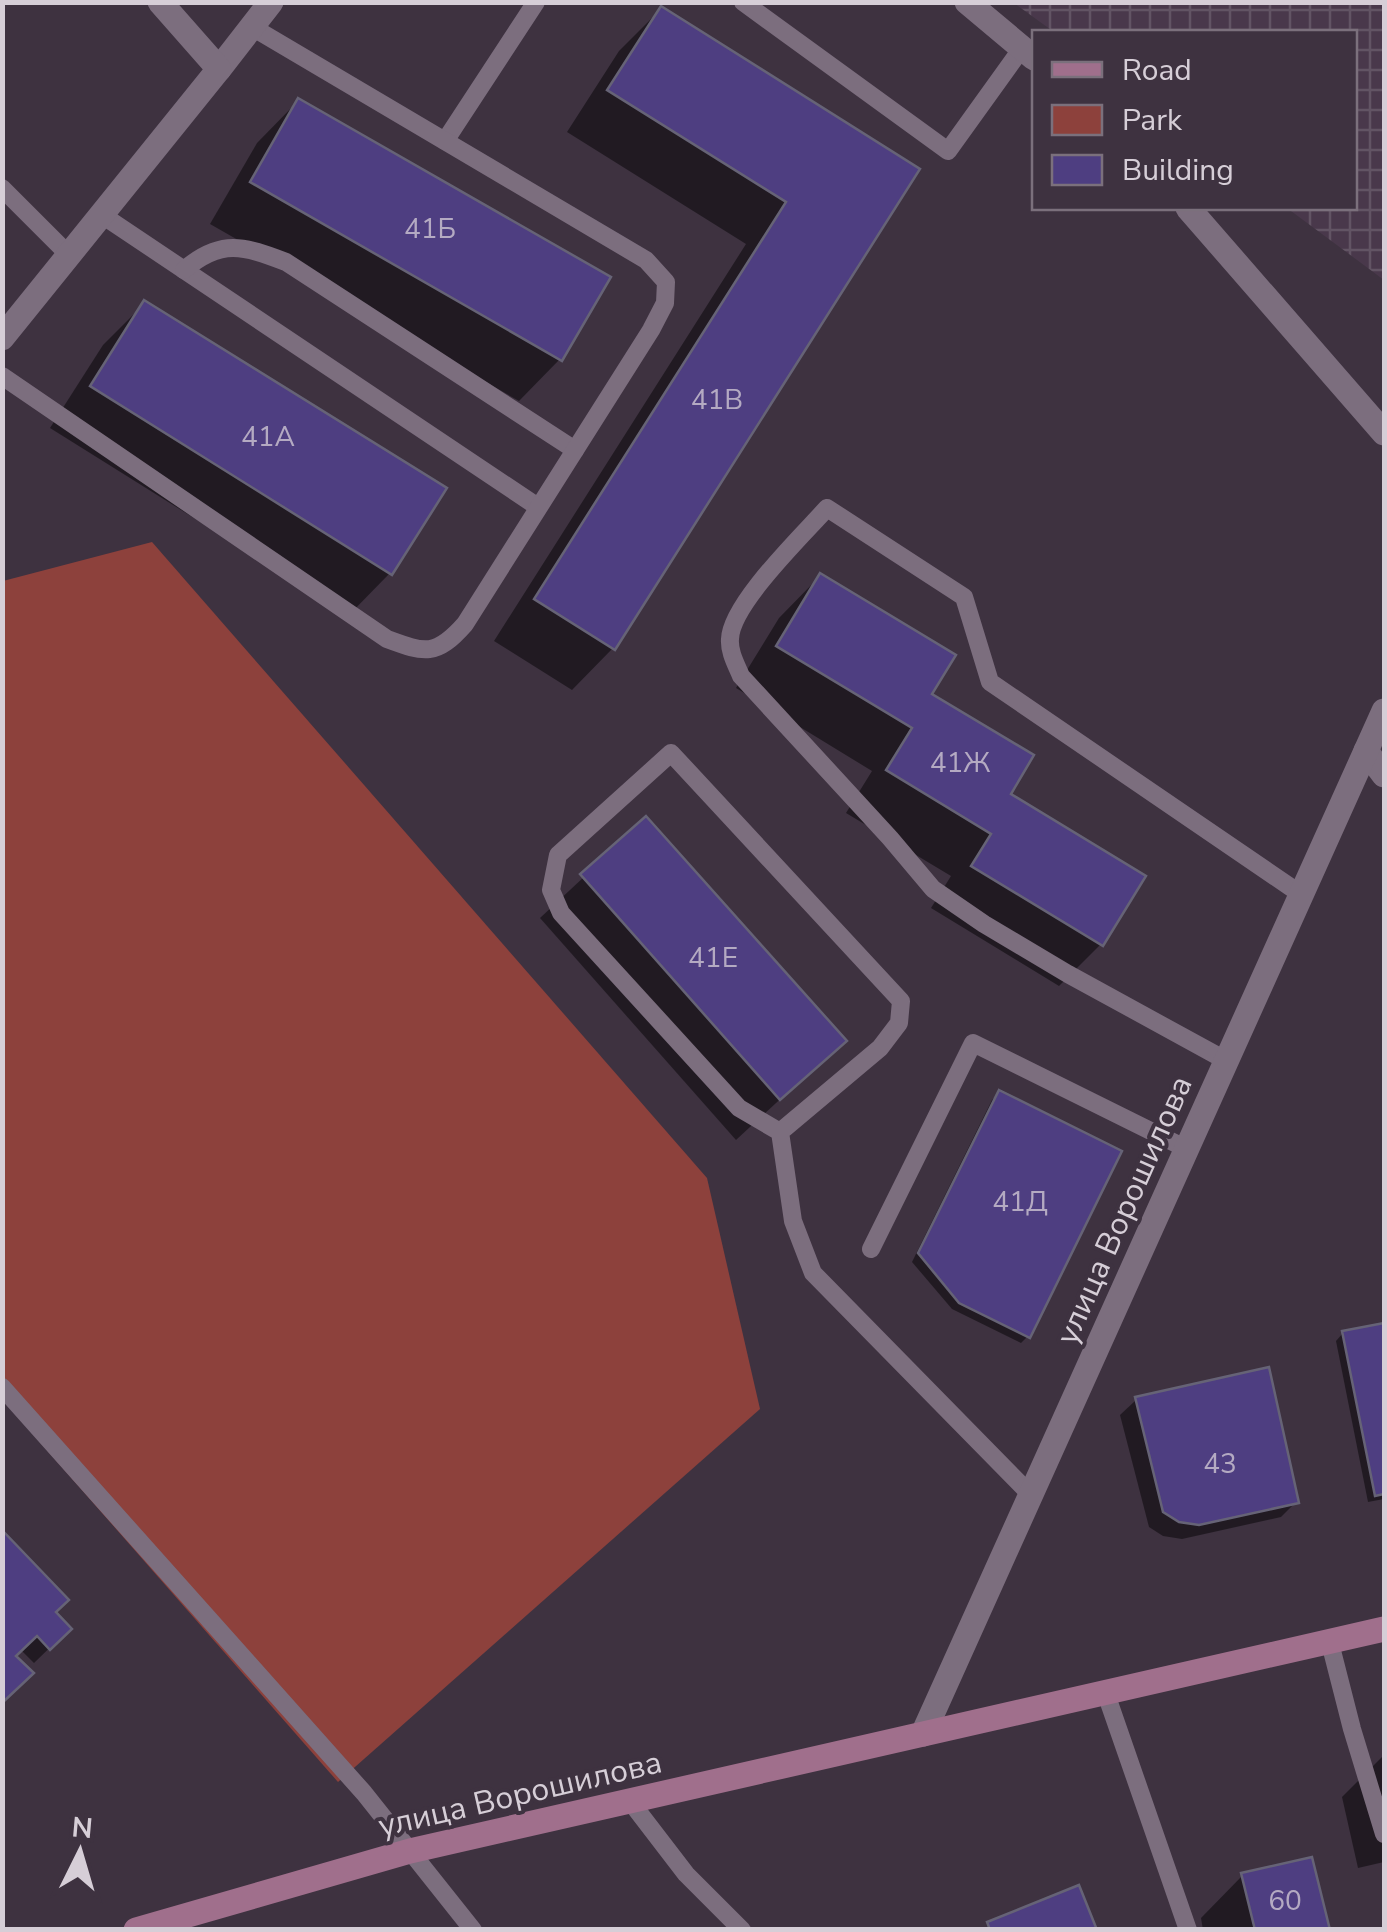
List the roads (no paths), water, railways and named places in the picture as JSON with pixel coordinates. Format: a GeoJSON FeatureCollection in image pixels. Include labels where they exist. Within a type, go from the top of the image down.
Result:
{"type":"FeatureCollection","features":[{"type":"Feature","properties":{"kind":"main road","name":"улица Ворошилова"},"geometry":{"type":"LineString","coordinates":[[136,1930],[410,1851],[1384,1629]]}},
{"type":"Feature","properties":{"kind":"street"},"geometry":{"type":"LineString","coordinates":[[160,2],[219,68]]}},
{"type":"Feature","properties":{"kind":"street"},"geometry":{"type":"LineString","coordinates":[[2,338],[271,2]]}},
{"type":"Feature","properties":{"kind":"street"},"geometry":{"type":"LineString","coordinates":[[967,2],[1028,53]]}},
{"type":"Feature","properties":{"kind":"street"},"geometry":{"type":"LineString","coordinates":[[1190,210],[1384,433]]}},
{"type":"Feature","properties":{"kind":"street","name":"улица Ворошилова"},"geometry":{"type":"LineString","coordinates":[[923,1734],[1384,711]]}},
{"type":"Feature","properties":{"kind":"street"},"geometry":{"type":"LineString","coordinates":[[1366,751],[1384,775]]}},
{"type":"Feature","properties":{"kind":"lane"},"geometry":{"type":"LineString","coordinates":[[445,141],[536,2]]}},
{"type":"Feature","properties":{"kind":"lane"},"geometry":{"type":"LineString","coordinates":[[743,2],[948,151],[1028,53]]}},
{"type":"Feature","properties":{"kind":"lane"},"geometry":{"type":"LineString","coordinates":[[2,376],[387,639],[422,652],[448,644],[465,624],[658,316],[665,303],[666,282],[646,260],[252,28]]}},
{"type":"Feature","properties":{"kind":"lane"},"geometry":{"type":"LineString","coordinates":[[2,188],[69,255]]}},
{"type":"Feature","properties":{"kind":"lane"},"geometry":{"type":"LineString","coordinates":[[102,214],[538,507]]}},
{"type":"Feature","properties":{"kind":"lane"},"geometry":{"type":"LineString","coordinates":[[184,270],[225,246],[252,249],[286,262],[575,450]]}},
{"type":"Feature","properties":{"kind":"lane"},"geometry":{"type":"LineString","coordinates":[[1227,1061],[1068,974],[933,889],[741,676],[732,656],[730,636],[736,619],[761,582],[827,508],[964,597],[990,682],[1302,895]]}},
{"type":"Feature","properties":{"kind":"lane"},"geometry":{"type":"LineString","coordinates":[[671,754],[901,1001],[899,1023],[880,1048],[780,1132],[739,1108],[561,914],[550,890],[558,855],[671,754]]}},
{"type":"Feature","properties":{"kind":"lane"},"geometry":{"type":"LineString","coordinates":[[871,1249],[973,1042],[1187,1149]]}},
{"type":"Feature","properties":{"kind":"lane"},"geometry":{"type":"LineString","coordinates":[[780,1132],[794,1221],[813,1273],[1031,1495]]}},
{"type":"Feature","properties":{"kind":"lane"},"geometry":{"type":"LineString","coordinates":[[2,1388],[364,1794],[473,1930]]}},
{"type":"Feature","properties":{"kind":"lane"},"geometry":{"type":"LineString","coordinates":[[1329,1639],[1384,1834]]}},
{"type":"Feature","properties":{"kind":"lane"},"geometry":{"type":"LineString","coordinates":[[1105,1691],[1188,1930]]}},
{"type":"Feature","properties":{"kind":"lane"},"geometry":{"type":"LineString","coordinates":[[630,1801],[686,1874],[742,1930]]}}]}
